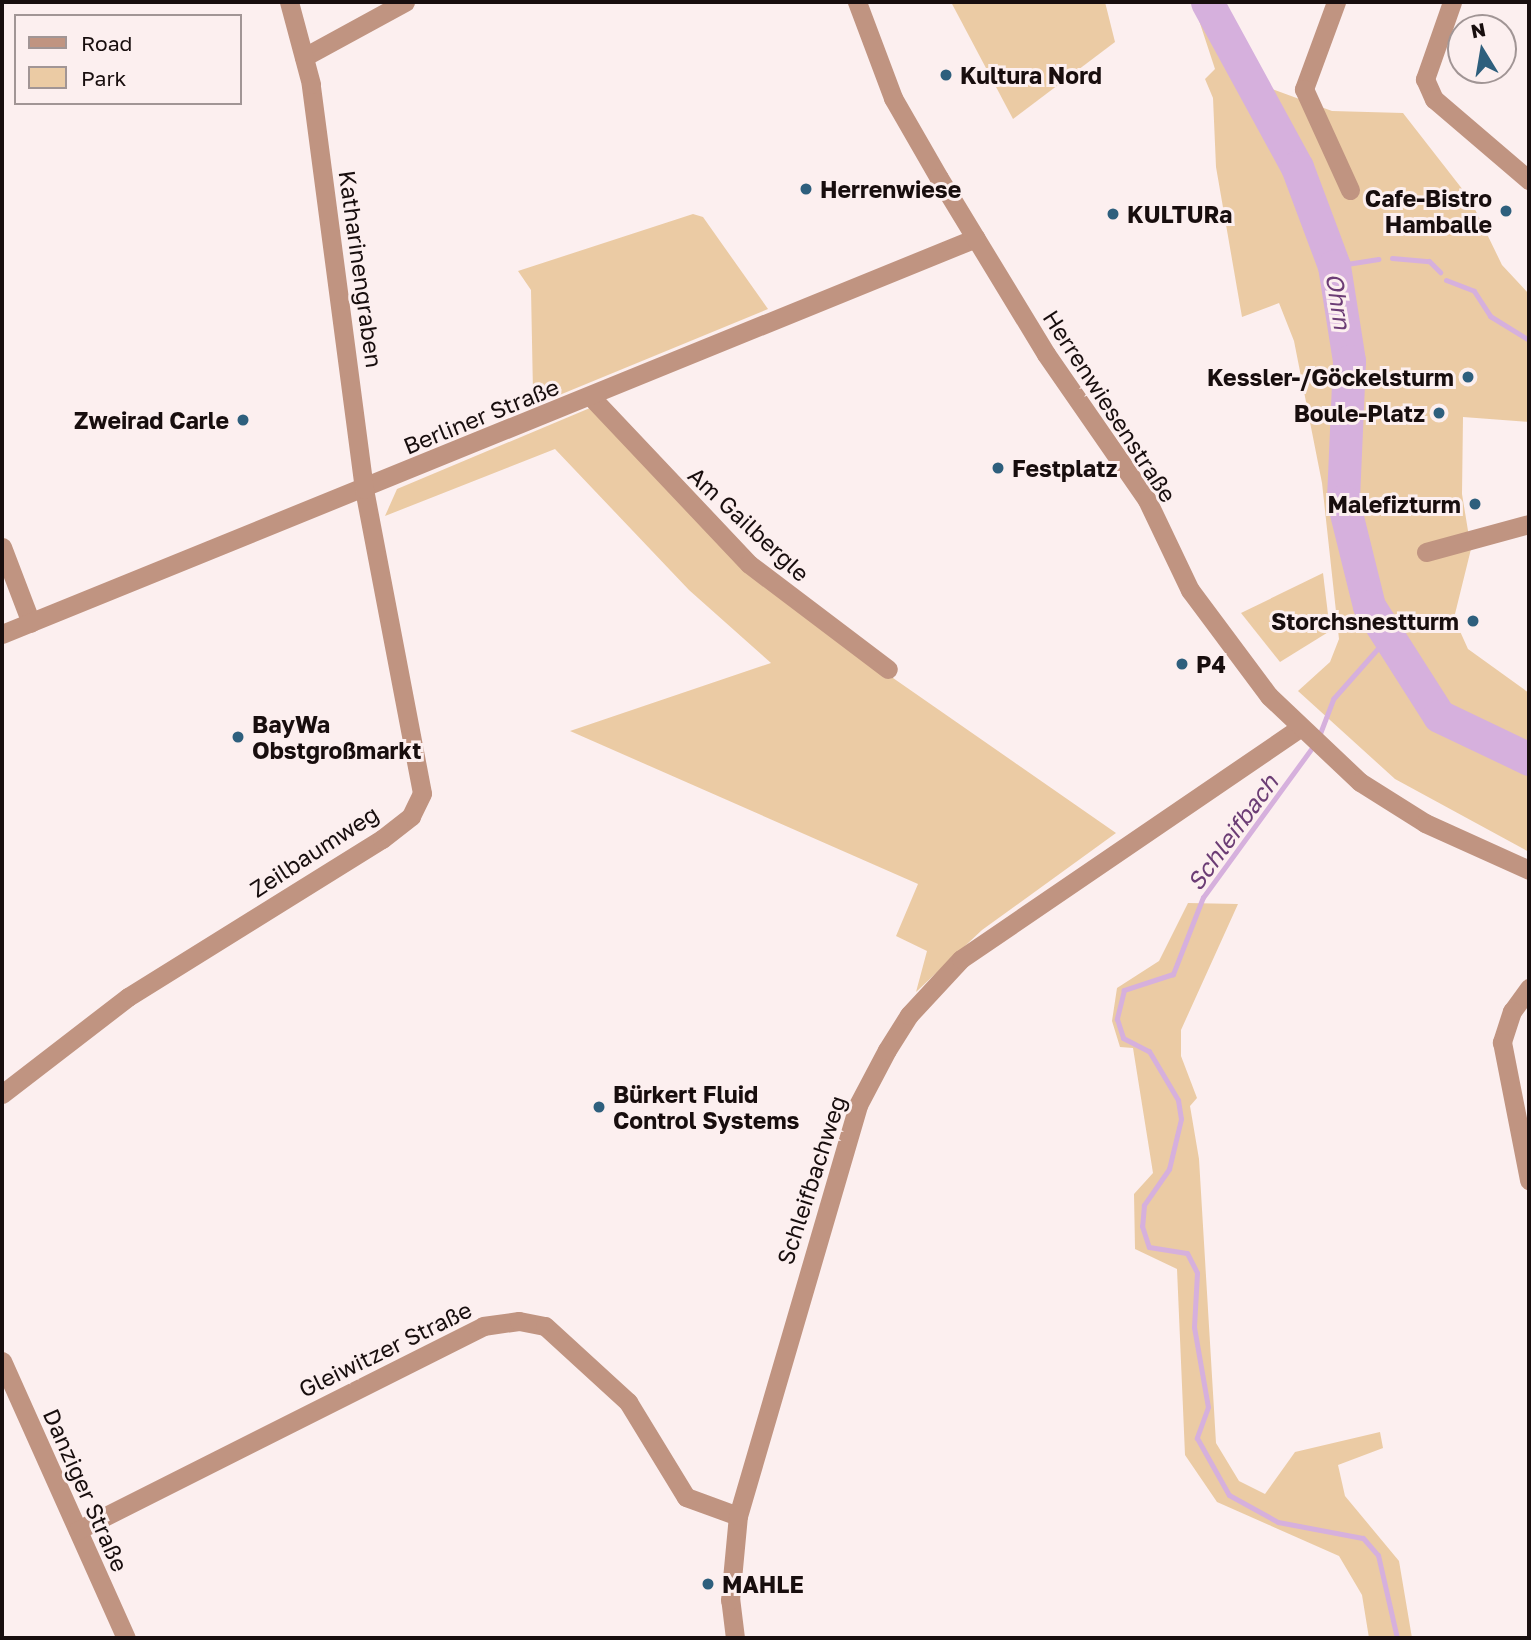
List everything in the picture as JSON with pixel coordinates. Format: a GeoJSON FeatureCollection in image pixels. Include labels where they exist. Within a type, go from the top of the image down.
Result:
{"type":"FeatureCollection","features":[{"type":"Feature","properties":{"kind":"street","name":"Katharinengraben"},"geometry":{"type":"LineString","coordinates":[[289,2],[303,57],[364,489]]}},
{"type":"Feature","properties":{"kind":"street"},"geometry":{"type":"LineString","coordinates":[[303,57],[405,2]]}},
{"type":"Feature","properties":{"kind":"street","name":"Herrenwiesenstraße"},"geometry":{"type":"LineString","coordinates":[[857,2],[893,98],[1046,354],[1147,500],[1201,607],[1304,732],[1327,755],[1424,823],[1529,870]]}},
{"type":"Feature","properties":{"kind":"street"},"geometry":{"type":"LineString","coordinates":[[1336,2],[1304,89],[1350,190]]}},
{"type":"Feature","properties":{"kind":"street"},"geometry":{"type":"LineString","coordinates":[[1451,2],[1425,79],[1434,99],[1529,180]]}},
{"type":"Feature","properties":{"kind":"street","name":"Berliner Straße"},"geometry":{"type":"LineString","coordinates":[[2,634],[593,398],[976,238]]}},
{"type":"Feature","properties":{"kind":"street","name":"Am Gailbergle"},"geometry":{"type":"LineString","coordinates":[[593,398],[749,564],[888,669]]}},
{"type":"Feature","properties":{"kind":"street","name":"Zeilbaumweg"},"geometry":{"type":"LineString","coordinates":[[2,1094],[128,998],[411,816],[422,793],[364,489]]}},
{"type":"Feature","properties":{"kind":"street"},"geometry":{"type":"LineString","coordinates":[[1426,552],[1529,524]]}},
{"type":"Feature","properties":{"kind":"street"},"geometry":{"type":"LineString","coordinates":[[2,547],[31,623]]}},
{"type":"Feature","properties":{"kind":"street","name":"Schleifbachweg"},"geometry":{"type":"LineString","coordinates":[[732,1638],[730,1600],[738,1516],[858,1105],[909,1015],[961,959],[1304,732]]}},
{"type":"Feature","properties":{"kind":"street"},"geometry":{"type":"LineString","coordinates":[[1529,988],[1512,1011],[1502,1042],[1529,1180]]}},
{"type":"Feature","properties":{"kind":"street","name":"Gleiwitzer Straße"},"geometry":{"type":"LineString","coordinates":[[78,1530],[483,1326],[519,1321],[545,1326],[620,1394],[686,1497],[738,1516]]}},
{"type":"Feature","properties":{"kind":"street","name":"Danziger Straße"},"geometry":{"type":"LineString","coordinates":[[2,1361],[126,1638]]}},
{"type":"Feature","properties":{"kind":"green space"},"geometry":{"type":"Polygon","coordinates":[[[951,2],[1105,2],[1115,42],[1013,119],[951,2]]]}},
{"type":"Feature","properties":{"kind":"green space"},"geometry":{"type":"Polygon","coordinates":[[[1193,2],[1217,2],[1269,88],[1332,111],[1403,113],[1470,199],[1502,265],[1529,294],[1529,422],[1463,417],[1462,494],[1471,549],[1454,618],[1468,649],[1529,693],[1529,852],[1395,779],[1298,691],[1330,662],[1339,639],[1322,483],[1294,341],[1279,303],[1242,317],[1216,167],[1213,98],[1205,79],[1215,69],[1193,2]]]}},
{"type":"Feature","properties":{"kind":"green space"},"geometry":{"type":"Polygon","coordinates":[[[693,214],[703,217],[768,309],[540,403],[533,393],[531,290],[518,271],[693,214]]]}},
{"type":"Feature","properties":{"kind":"green space"},"geometry":{"type":"Polygon","coordinates":[[[590,408],[811,621],[1116,833],[982,930],[916,992],[927,951],[896,936],[918,884],[570,731],[771,663],[689,590],[555,449],[385,516],[397,489],[590,408]]]}},
{"type":"Feature","properties":{"kind":"green space"},"geometry":{"type":"Polygon","coordinates":[[[1323,573],[1330,631],[1280,662],[1241,613],[1323,573]]]}},
{"type":"Feature","properties":{"kind":"green space"},"geometry":{"type":"Polygon","coordinates":[[[1188,903],[1238,904],[1181,1030],[1181,1056],[1197,1098],[1190,1106],[1199,1159],[1216,1443],[1239,1481],[1265,1494],[1295,1452],[1380,1432],[1383,1448],[1338,1465],[1345,1496],[1399,1561],[1412,1638],[1369,1638],[1362,1595],[1339,1556],[1217,1502],[1185,1455],[1177,1269],[1135,1249],[1134,1194],[1153,1173],[1133,1048],[1120,1047],[1112,1021],[1117,988],[1159,961],[1188,903]]]}},
{"type":"Feature","properties":{"kind":"waterway","name":"Ohrn"},"geometry":{"type":"LineString","coordinates":[[1207,2],[1297,167],[1334,266],[1349,361],[1343,501],[1369,606],[1439,716],[1529,759]]}},
{"type":"Feature","properties":{"kind":"waterway"},"geometry":{"type":"LineString","coordinates":[[1392,258],[1429,261],[1440,272]]}},
{"type":"Feature","properties":{"kind":"waterway"},"geometry":{"type":"LineString","coordinates":[[1334,266],[1378,259]]}},
{"type":"Feature","properties":{"kind":"waterway"},"geometry":{"type":"LineString","coordinates":[[1446,280],[1474,291],[1490,316],[1529,340]]}},
{"type":"Feature","properties":{"kind":"waterway","name":"Schleifbach"},"geometry":{"type":"LineString","coordinates":[[1319,736],[1333,699],[1386,639]]}},
{"type":"Feature","properties":{"kind":"waterway","name":"Schleifbach"},"geometry":{"type":"LineString","coordinates":[[1314,745],[1203,897],[1173,974],[1124,990],[1117,1019],[1123,1038],[1149,1051],[1178,1100],[1181,1119],[1169,1169],[1144,1205],[1142,1226],[1149,1247],[1187,1253],[1197,1273],[1194,1327],[1208,1407],[1197,1438],[1229,1495],[1278,1522],[1363,1538],[1378,1555],[1397,1638]]}},
{"type":"Feature","properties":{"kind":"place","name":"Kultura Nord"},"geometry":{"type":"Point","coordinates":[946,75]}},
{"type":"Feature","properties":{"kind":"place","name":"Herrenwiese"},"geometry":{"type":"Point","coordinates":[806,189]}},
{"type":"Feature","properties":{"kind":"place","name":"Cafe-Bistro Hamballe"},"geometry":{"type":"Point","coordinates":[1506,211]}},
{"type":"Feature","properties":{"kind":"place","name":"KULTURa"},"geometry":{"type":"Point","coordinates":[1113,214]}},
{"type":"Feature","properties":{"kind":"place","name":"Kessler-/Göckelsturm"},"geometry":{"type":"Point","coordinates":[1468,377]}},
{"type":"Feature","properties":{"kind":"place","name":"Boule-Platz"},"geometry":{"type":"Point","coordinates":[1439,413]}},
{"type":"Feature","properties":{"kind":"place","name":"Zweirad Carle"},"geometry":{"type":"Point","coordinates":[243,420]}},
{"type":"Feature","properties":{"kind":"place","name":"Festplatz"},"geometry":{"type":"Point","coordinates":[998,468]}},
{"type":"Feature","properties":{"kind":"place","name":"Malefizturm"},"geometry":{"type":"Point","coordinates":[1475,504]}},
{"type":"Feature","properties":{"kind":"place","name":"Storchsnestturm"},"geometry":{"type":"Point","coordinates":[1473,621]}},
{"type":"Feature","properties":{"kind":"place","name":"P4"},"geometry":{"type":"Point","coordinates":[1182,664]}},
{"type":"Feature","properties":{"kind":"place","name":"BayWa Obstgroßmarkt"},"geometry":{"type":"Point","coordinates":[238,737]}},
{"type":"Feature","properties":{"kind":"place","name":"Bürkert Fluid Control Systems"},"geometry":{"type":"Point","coordinates":[599,1107]}},
{"type":"Feature","properties":{"kind":"place","name":"MAHLE"},"geometry":{"type":"Point","coordinates":[708,1584]}}]}
